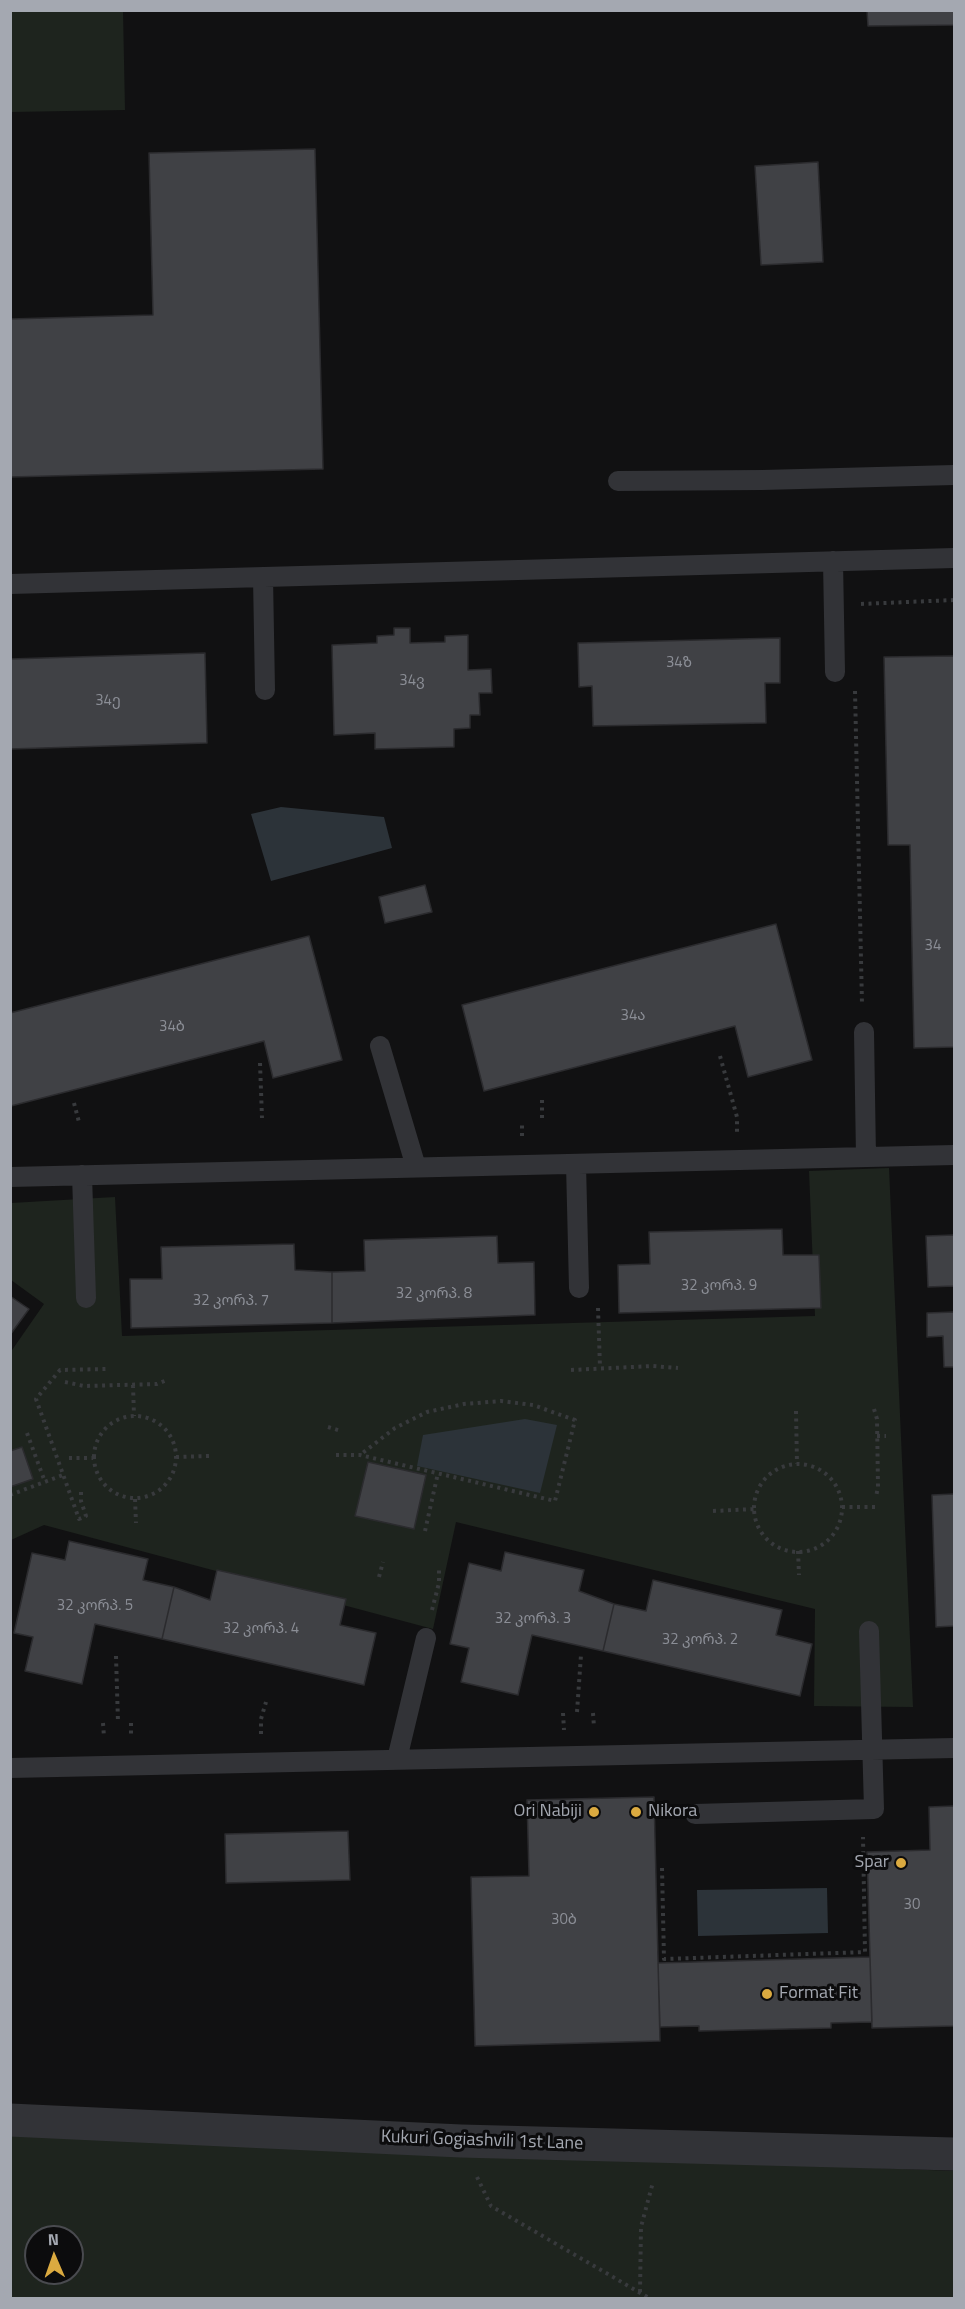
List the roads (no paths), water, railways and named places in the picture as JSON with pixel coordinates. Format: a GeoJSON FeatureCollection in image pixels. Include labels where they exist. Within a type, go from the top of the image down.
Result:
{"type":"FeatureCollection","features":[{"type":"Feature","properties":{"kind":"street","name":"Kukuri Gogiashvili 1st Lane"},"geometry":{"type":"LineString","coordinates":[[10,2120],[461,2141],[954,2154]]}},
{"type":"Feature","properties":{"kind":"lane"},"geometry":{"type":"LineString","coordinates":[[618,481],[954,475]]}},
{"type":"Feature","properties":{"kind":"lane"},"geometry":{"type":"LineString","coordinates":[[10,584],[954,558]]}},
{"type":"Feature","properties":{"kind":"lane"},"geometry":{"type":"LineString","coordinates":[[833,561],[835,672]]}},
{"type":"Feature","properties":{"kind":"lane"},"geometry":{"type":"LineString","coordinates":[[263,577],[266,690]]}},
{"type":"Feature","properties":{"kind":"lane"},"geometry":{"type":"LineString","coordinates":[[863,1023],[866,1157]]}},
{"type":"Feature","properties":{"kind":"lane"},"geometry":{"type":"LineString","coordinates":[[380,1046],[416,1167]]}},
{"type":"Feature","properties":{"kind":"lane"},"geometry":{"type":"LineString","coordinates":[[10,1177],[954,1155]]}},
{"type":"Feature","properties":{"kind":"lane"},"geometry":{"type":"LineString","coordinates":[[576,1164],[579,1288]]}},
{"type":"Feature","properties":{"kind":"lane"},"geometry":{"type":"LineString","coordinates":[[82,1175],[86,1298]]}},
{"type":"Feature","properties":{"kind":"lane"},"geometry":{"type":"LineString","coordinates":[[695,1814],[874,1809],[869,1631]]}},
{"type":"Feature","properties":{"kind":"lane"},"geometry":{"type":"LineString","coordinates":[[397,1760],[426,1638]]}},
{"type":"Feature","properties":{"kind":"lane"},"geometry":{"type":"LineString","coordinates":[[10,1768],[954,1748]]}},
{"type":"Feature","properties":{"kind":"place","name":"Ori Nabiji"},"geometry":{"type":"Point","coordinates":[594,1812]}},
{"type":"Feature","properties":{"kind":"place","name":"Nikora"},"geometry":{"type":"Point","coordinates":[636,1812]}},
{"type":"Feature","properties":{"kind":"place","name":"Spar"},"geometry":{"type":"Point","coordinates":[901,1863]}},
{"type":"Feature","properties":{"kind":"place","name":"Format Fit"},"geometry":{"type":"Point","coordinates":[767,1994]}}]}
